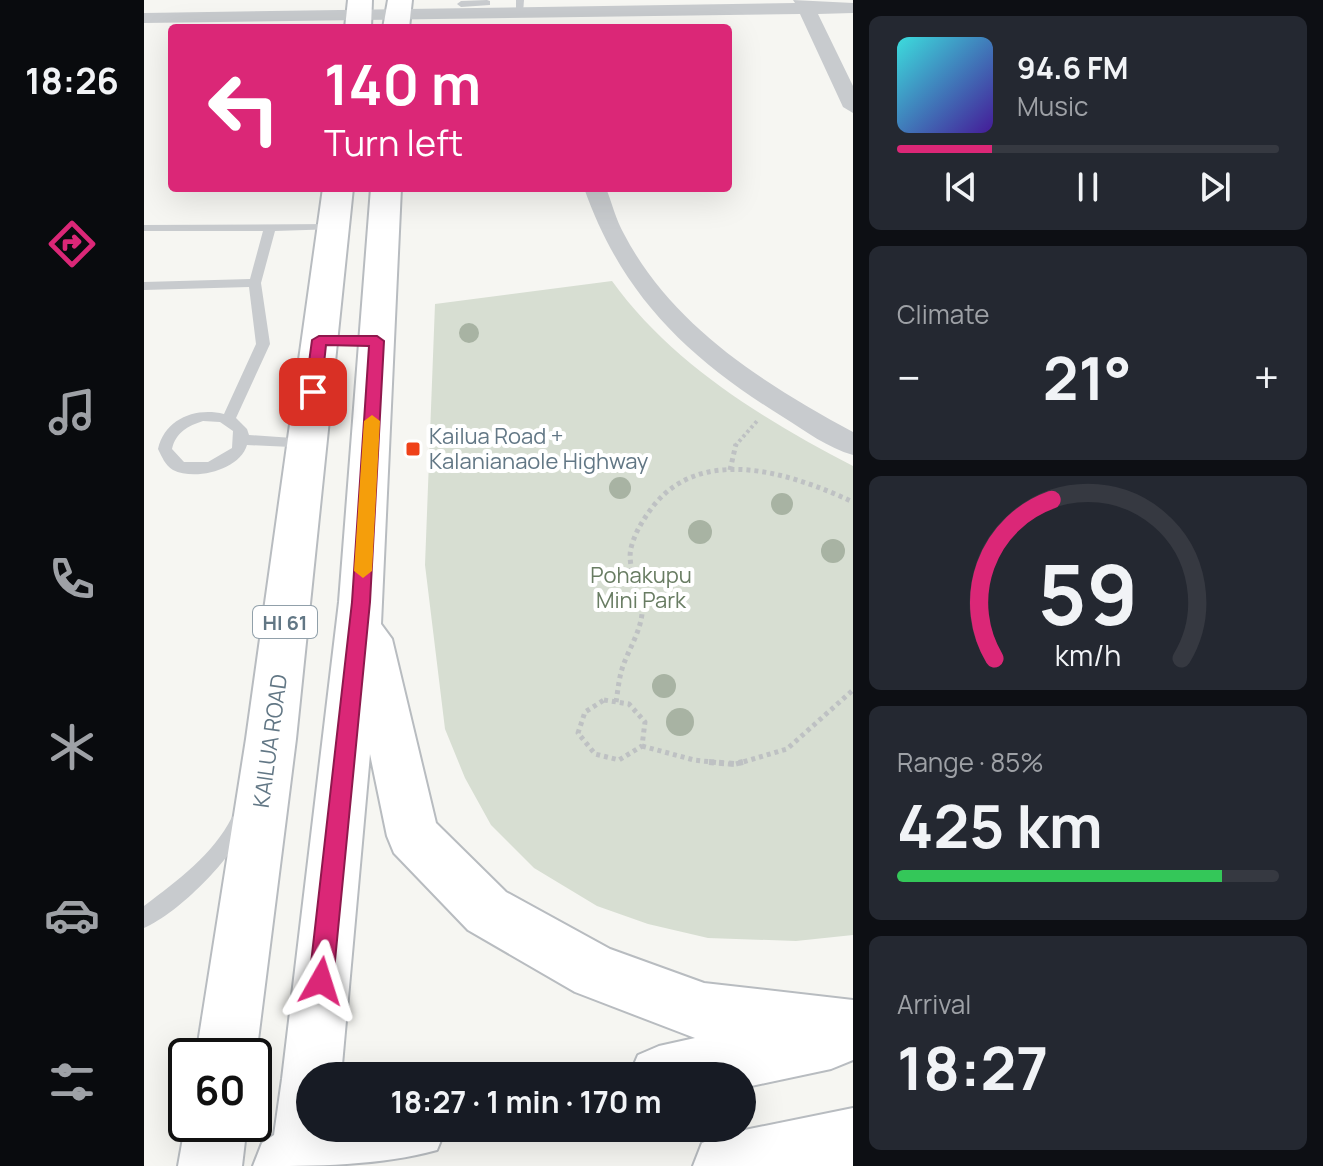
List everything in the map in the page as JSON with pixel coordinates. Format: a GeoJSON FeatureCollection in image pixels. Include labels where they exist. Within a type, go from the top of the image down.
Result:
{"type":"FeatureCollection","features":[{"type":"Feature","properties":{"kind":"main road"},"geometry":{"type":"LineString","coordinates":[[312,1062],[361,602],[386,192]]}},
{"type":"Feature","properties":{"kind":"main road","name":"KAILUA ROAD"},"geometry":{"type":"LineString","coordinates":[[229,1038],[271,739],[336,208]]}},
{"type":"Feature","properties":{"kind":"main road"},"geometry":{"type":"LineString","coordinates":[[319,340],[377,341]]}},
{"type":"Feature","properties":{"kind":"main road"},"geometry":{"type":"LineString","coordinates":[[361,602],[413,836],[487,911],[595,972],[704,1012],[853,1032]]}},
{"type":"Feature","properties":{"kind":"main road"},"geometry":{"type":"LineString","coordinates":[[721,1062],[853,1032]]}},
{"type":"Feature","properties":{"kind":"main road"},"geometry":{"type":"LineString","coordinates":[[725,1166],[853,1139]]}},
{"type":"Feature","properties":{"kind":"main road"},"geometry":{"type":"LineString","coordinates":[[210,1166],[213,1142]]}},
{"type":"Feature","properties":{"kind":"main road"},"geometry":{"type":"LineString","coordinates":[[296,1161],[365,1142]]}},
{"type":"Feature","properties":{"kind":"street"},"geometry":{"type":"LineString","coordinates":[[144,18],[398,14],[500,4],[567,19],[804,4],[853,8]]}},
{"type":"Feature","properties":{"kind":"street"},"geometry":{"type":"LineString","coordinates":[[804,4],[853,107]]}},
{"type":"Feature","properties":{"kind":"street"},"geometry":{"type":"LineString","coordinates":[[596,192],[601,212],[620,252],[640,283],[670,314],[762,392],[853,445]]}},
{"type":"Feature","properties":{"kind":"lane"},"geometry":{"type":"LineString","coordinates":[[466,2],[500,4]]}},
{"type":"Feature","properties":{"kind":"lane"},"geometry":{"type":"LineString","coordinates":[[144,228],[270,227],[336,208]]}},
{"type":"Feature","properties":{"kind":"lane"},"geometry":{"type":"LineString","coordinates":[[228,419],[263,344],[255,283],[270,227]]}},
{"type":"Feature","properties":{"kind":"lane"},"geometry":{"type":"LineString","coordinates":[[144,286],[255,283]]}},
{"type":"Feature","properties":{"kind":"lane"},"geometry":{"type":"LineString","coordinates":[[203,416],[228,419],[242,432],[242,440],[232,457],[209,468],[185,468],[168,457],[166,441],[179,425],[203,416]]}},
{"type":"Feature","properties":{"kind":"lane"},"geometry":{"type":"LineString","coordinates":[[242,440],[307,444]]}},
{"type":"Feature","properties":{"kind":"lane"},"geometry":{"type":"LineString","coordinates":[[144,918],[179,890],[233,838],[271,739]]}},
{"type":"Feature","properties":{"kind":"path"},"geometry":{"type":"LineString","coordinates":[[730,470],[735,445],[764,415]]}},
{"type":"Feature","properties":{"kind":"path"},"geometry":{"type":"LineString","coordinates":[[616,702],[622,668],[642,616],[642,590],[629,558],[636,531],[650,507],[682,478],[730,470],[800,479],[853,502]]}},
{"type":"Feature","properties":{"kind":"path"},"geometry":{"type":"LineString","coordinates":[[642,746],[645,722],[629,704],[604,700],[591,704],[583,712],[578,733],[595,754],[619,760],[642,746],[694,760],[734,764],[787,749],[853,690]]}},
{"type":"Feature","properties":{"kind":"green space","name":"Pohakupu Mini Park"},"geometry":{"type":"Polygon","coordinates":[[[612,281],[662,338],[721,387],[786,429],[853,466],[853,935],[796,941],[708,938],[648,924],[597,906],[534,868],[491,825],[465,778],[445,729],[425,565],[435,304],[612,281]]]}},
{"type":"Feature","properties":{"kind":"slow traffic"},"geometry":{"type":"LineString","coordinates":[[363,571],[372,421]]}},
{"type":"Feature","properties":{"kind":"place","name":"Kailua Road + Kalanianaole Highway"},"geometry":{"type":"Point","coordinates":[413,449]}},
{"type":"Feature","properties":{"kind":"route"},"geometry":{"type":"LineString","coordinates":[[313,392],[319,340],[377,341],[361,602],[321,981]]}}]}
